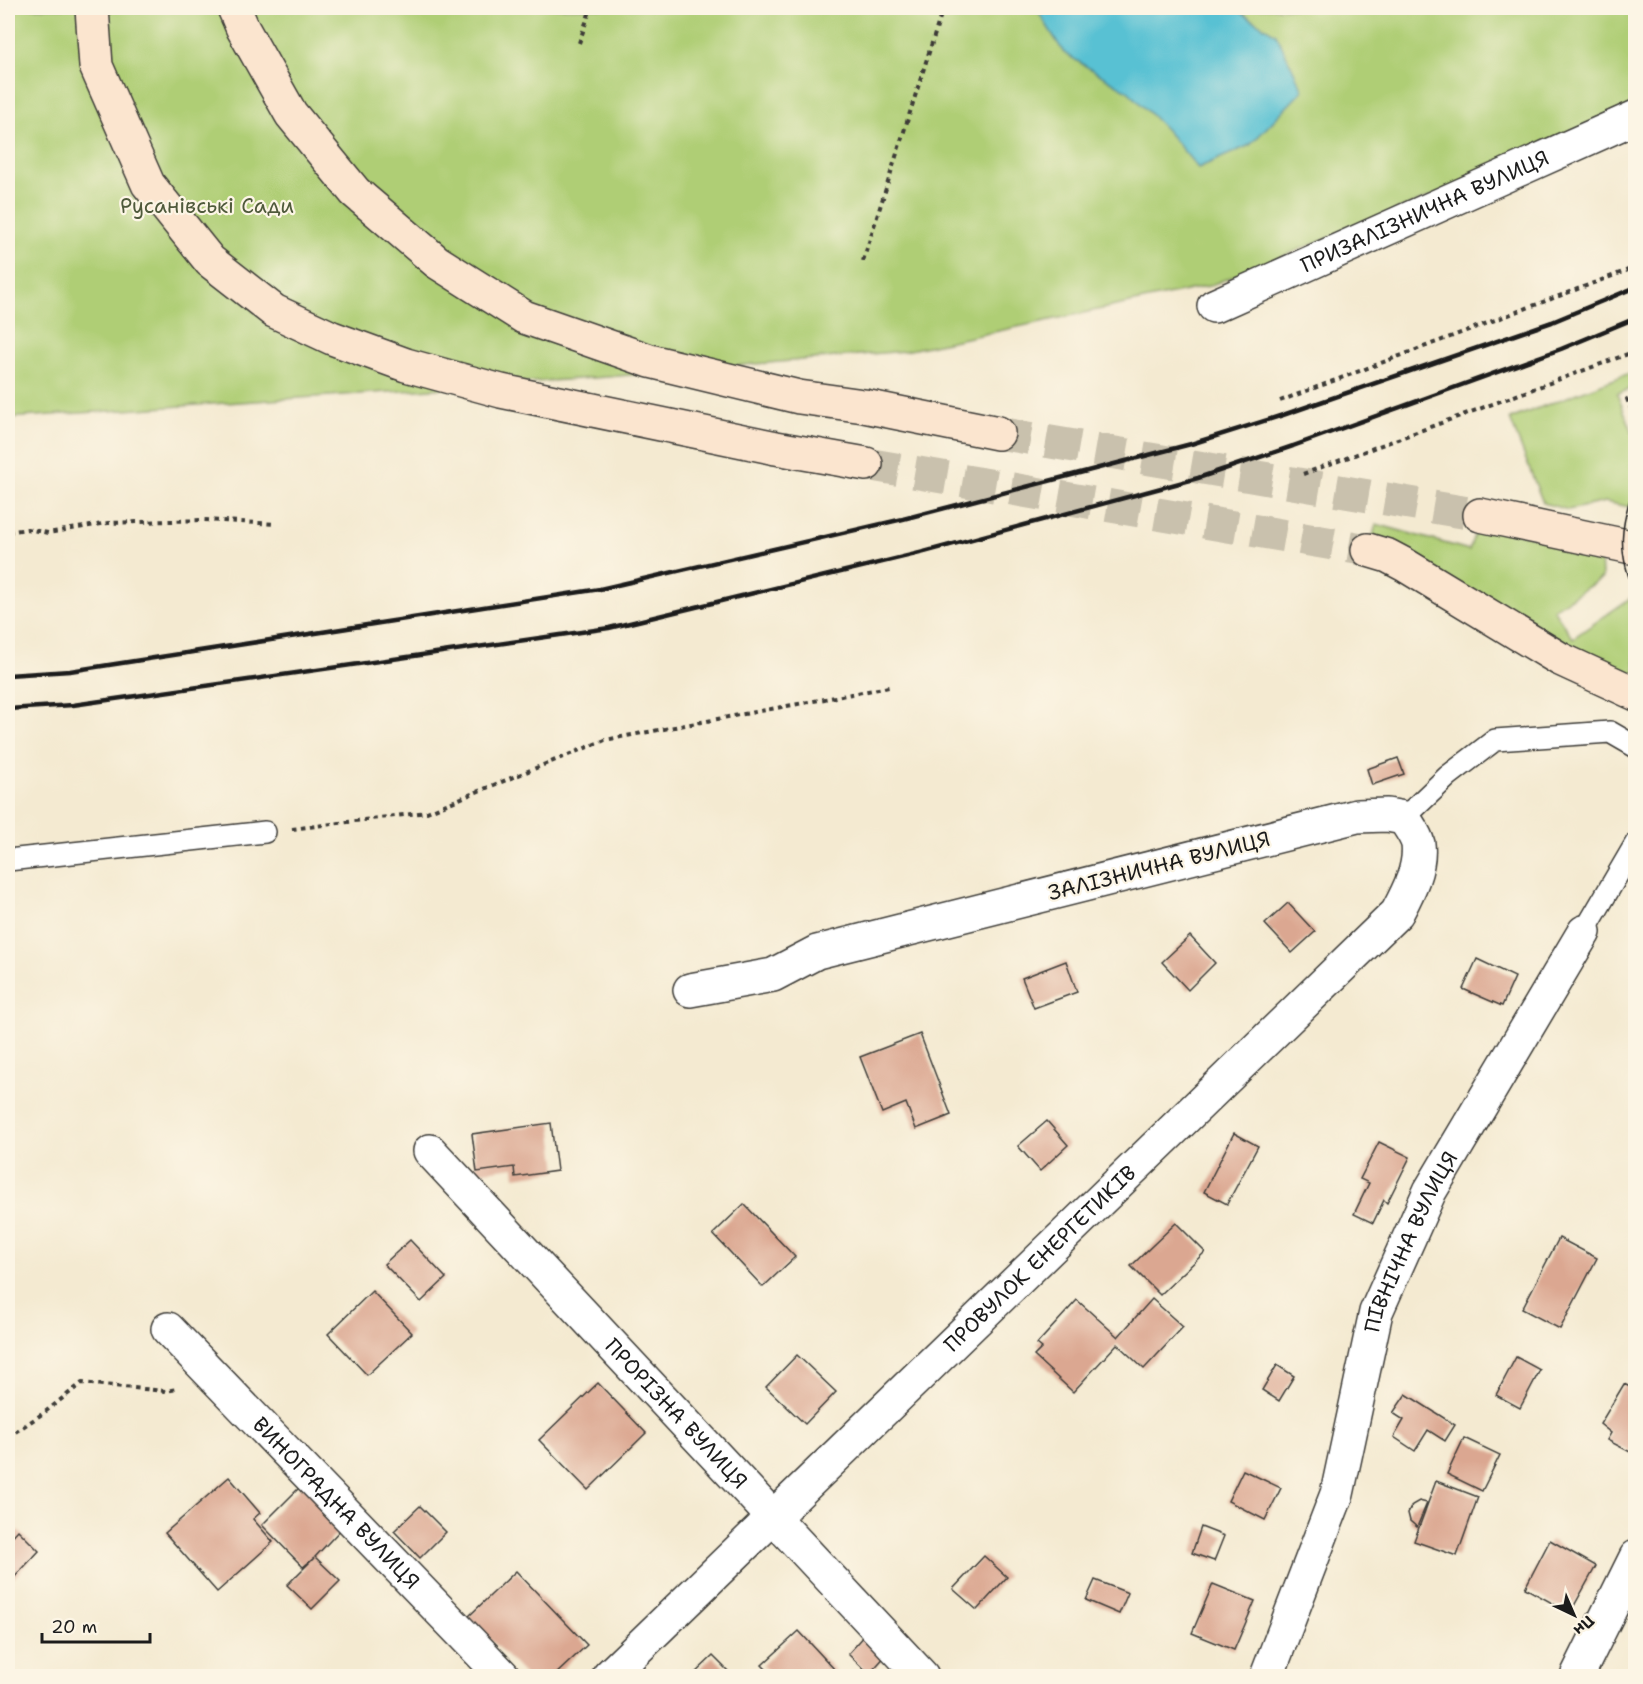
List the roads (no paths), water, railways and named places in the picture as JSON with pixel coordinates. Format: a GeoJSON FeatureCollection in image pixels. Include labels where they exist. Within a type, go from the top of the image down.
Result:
{"type":"FeatureCollection","features":[{"type":"Feature","properties":{"kind":"main road"},"geometry":{"type":"LineString","coordinates":[[93,8],[96,66],[148,184],[210,261],[274,311],[332,338],[406,365],[491,388],[776,448],[866,464]]}},
{"type":"Feature","properties":{"kind":"main road"},"geometry":{"type":"LineString","coordinates":[[234,8],[243,29],[291,114],[355,192],[437,262],[524,317],[661,364],[799,397],[864,405],[998,433]]}},
{"type":"Feature","properties":{"kind":"main road"},"geometry":{"type":"LineString","coordinates":[[1480,515],[1635,548]]}},
{"type":"Feature","properties":{"kind":"main road"},"geometry":{"type":"LineString","coordinates":[[1368,550],[1388,556],[1405,565],[1560,659],[1635,694]]}},
{"type":"Feature","properties":{"kind":"street","name":"ПРИЗАЛІЗНИЧНА ВУЛИЦЯ"},"geometry":{"type":"LineString","coordinates":[[1214,306],[1635,117]]}},
{"type":"Feature","properties":{"kind":"street","name":"ЗАЛІЗНИЧНА ВУЛИЦЯ"},"geometry":{"type":"LineString","coordinates":[[690,990],[774,975],[817,951],[1357,816],[1387,815],[1404,818]]}},
{"type":"Feature","properties":{"kind":"street","name":"ПРОВУЛОК ЕНЕРГЕТИКІВ"},"geometry":{"type":"LineString","coordinates":[[609,1677],[1397,913],[1408,893],[1417,867],[1418,842],[1404,818]]}},
{"type":"Feature","properties":{"kind":"street","name":"ПІВНІЧНА ВУЛИЦЯ"},"geometry":{"type":"LineString","coordinates":[[1267,1677],[1337,1494],[1376,1312],[1430,1191],[1584,932]]}},
{"type":"Feature","properties":{"kind":"street","name":"ПРОРІЗНА ВУЛИЦЯ"},"geometry":{"type":"LineString","coordinates":[[430,1151],[922,1677]]}},
{"type":"Feature","properties":{"kind":"street","name":"ВИНОГРАДНА ВУЛИЦЯ"},"geometry":{"type":"LineString","coordinates":[[168,1329],[503,1677]]}},
{"type":"Feature","properties":{"kind":"street"},"geometry":{"type":"LineString","coordinates":[[1577,1677],[1635,1557]]}},
{"type":"Feature","properties":{"kind":"lane"},"geometry":{"type":"LineString","coordinates":[[1404,818],[1448,776],[1496,740],[1610,732],[1635,747]]}},
{"type":"Feature","properties":{"kind":"lane"},"geometry":{"type":"LineString","coordinates":[[8,860],[265,832]]}},
{"type":"Feature","properties":{"kind":"lane","name":"ПІВНІЧНА ВУЛИЦЯ"},"geometry":{"type":"LineString","coordinates":[[1584,932],[1635,843]]}},
{"type":"Feature","properties":{"kind":"water"},"geometry":{"type":"Polygon","coordinates":[[[1036,8],[1234,8],[1276,34],[1303,90],[1250,145],[1198,168],[1167,131],[1129,92],[1064,53],[1036,8]]]}},
{"type":"Feature","properties":{"kind":"tunnel"},"geometry":{"type":"LineString","coordinates":[[998,433],[1480,515]]}},
{"type":"Feature","properties":{"kind":"tunnel"},"geometry":{"type":"LineString","coordinates":[[866,464],[1368,550]]}},
{"type":"Feature","properties":{"kind":"tram line"},"geometry":{"type":"LineString","coordinates":[[1636,481],[1626,511],[1622,538],[1625,565],[1636,595]]}},
{"type":"Feature","properties":{"kind":"railway"},"geometry":{"type":"LineString","coordinates":[[8,675],[70,671],[600,589],[903,519],[1191,444],[1283,415],[1552,322],[1636,287]]}},
{"type":"Feature","properties":{"kind":"railway"},"geometry":{"type":"LineString","coordinates":[[8,709],[73,705],[609,628],[924,552],[1198,478],[1561,349],[1636,318]]}},
{"type":"Feature","properties":{"kind":"park label","name":"Русанівські Сади"},"geometry":{"type":"Point","coordinates":[207,206]}}]}
